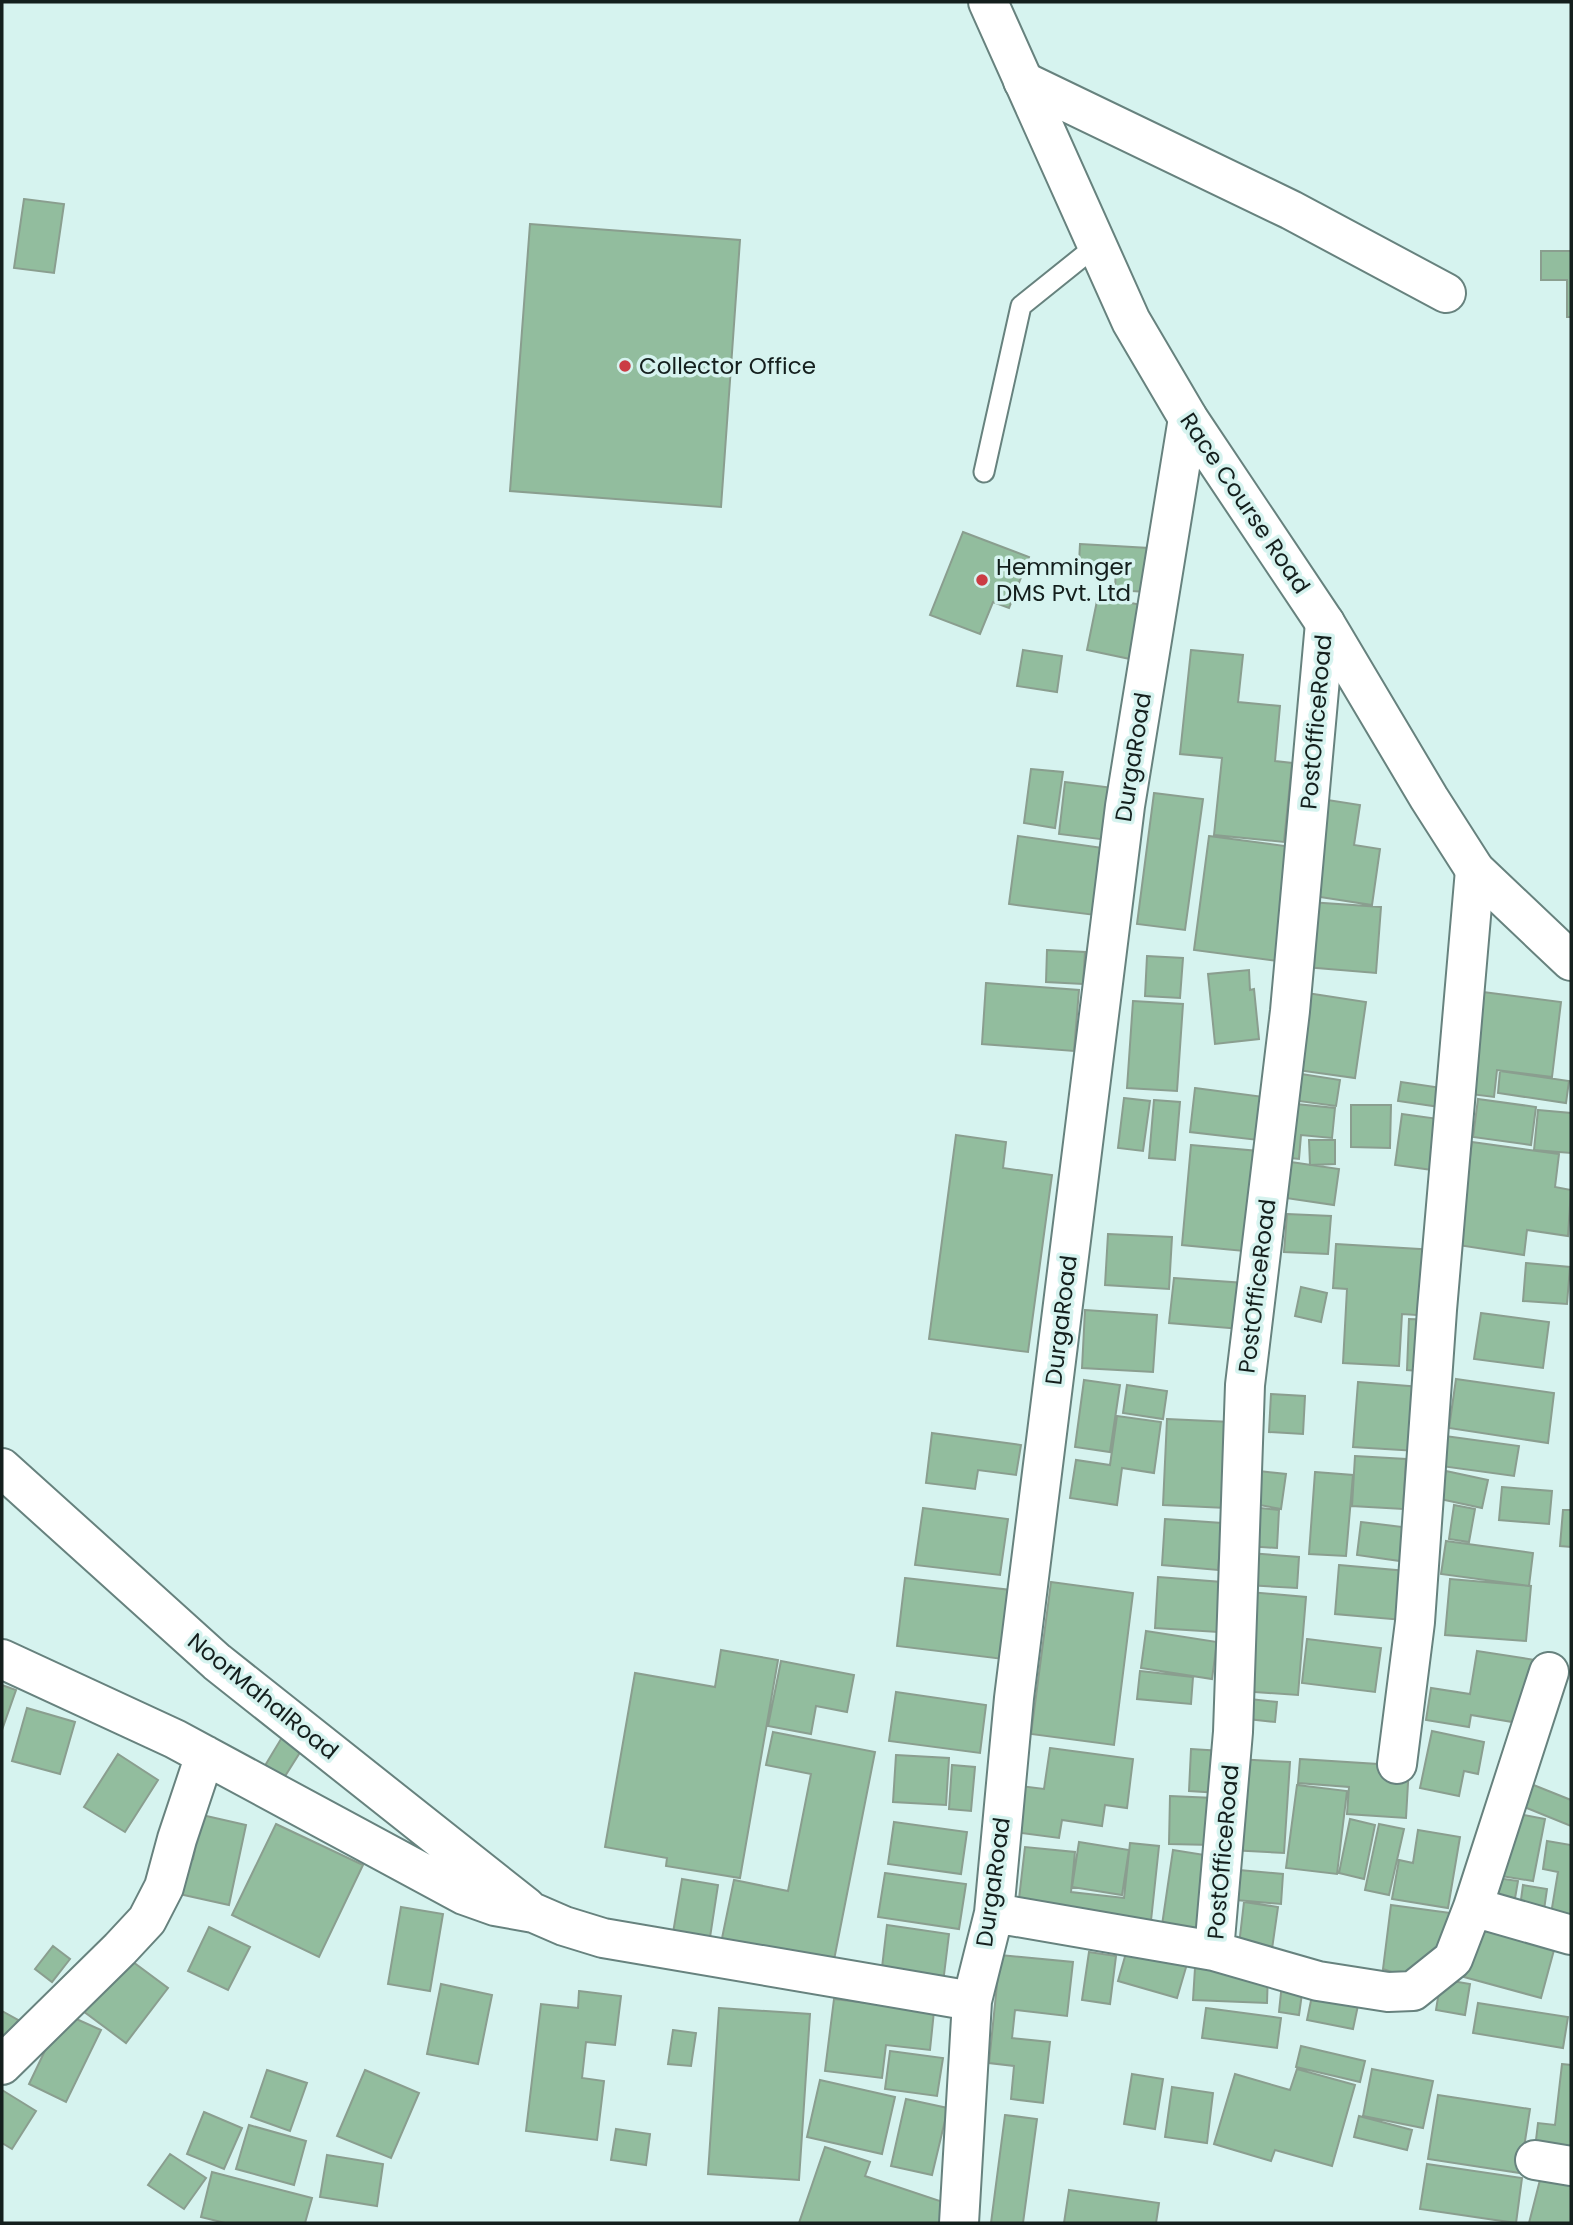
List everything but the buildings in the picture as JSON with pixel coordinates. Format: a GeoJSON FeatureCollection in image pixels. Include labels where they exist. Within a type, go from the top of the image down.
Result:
{"type":"FeatureCollection","features":[{"type":"Feature","properties":{"kind":"street","name":"Race Course Road"},"geometry":{"type":"LineString","coordinates":[[988,2],[1131,321],[1188,418],[1325,623],[1475,870],[1571,961]]}},
{"type":"Feature","properties":{"kind":"street"},"geometry":{"type":"LineString","coordinates":[[1023,80],[1291,210],[1447,293]]}},
{"type":"Feature","properties":{"kind":"street","name":"DurgaRoad"},"geometry":{"type":"LineString","coordinates":[[959,2223],[972,2001],[994,1913],[1014,1698],[1125,806],[1188,418]]}},
{"type":"Feature","properties":{"kind":"street","name":"PostOfficeRoad"},"geometry":{"type":"LineString","coordinates":[[1214,1951],[1233,1732],[1245,1385],[1290,1011],[1325,623]]}},
{"type":"Feature","properties":{"kind":"street"},"geometry":{"type":"LineString","coordinates":[[1397,1764],[1415,1622],[1437,1310],[1475,870]]}},
{"type":"Feature","properties":{"kind":"street","name":"NoorMahalRoad"},"geometry":{"type":"LineString","coordinates":[[2,1468],[217,1662],[534,1913]]}},
{"type":"Feature","properties":{"kind":"street"},"geometry":{"type":"LineString","coordinates":[[2,1660],[175,1739],[464,1895],[495,1906],[534,1913],[603,1938],[972,2001]]}},
{"type":"Feature","properties":{"kind":"street"},"geometry":{"type":"LineString","coordinates":[[994,1913],[1214,1951],[1318,1981],[1388,1992],[1413,1991],[1453,1959],[1473,1907],[1549,1672]]}},
{"type":"Feature","properties":{"kind":"street"},"geometry":{"type":"LineString","coordinates":[[2,2064],[147,1920],[164,1887],[205,1755]]}},
{"type":"Feature","properties":{"kind":"street"},"geometry":{"type":"LineString","coordinates":[[1473,1907],[1571,1935]]}},
{"type":"Feature","properties":{"kind":"lane"},"geometry":{"type":"LineString","coordinates":[[984,472],[1021,306],[1097,245]]}},
{"type":"Feature","properties":{"kind":"place","name":"Collector Office"},"geometry":{"type":"Point","coordinates":[625,366]}},
{"type":"Feature","properties":{"kind":"place","name":"Hemminger DMS Pvt. Ltd"},"geometry":{"type":"Point","coordinates":[982,580]}}]}
